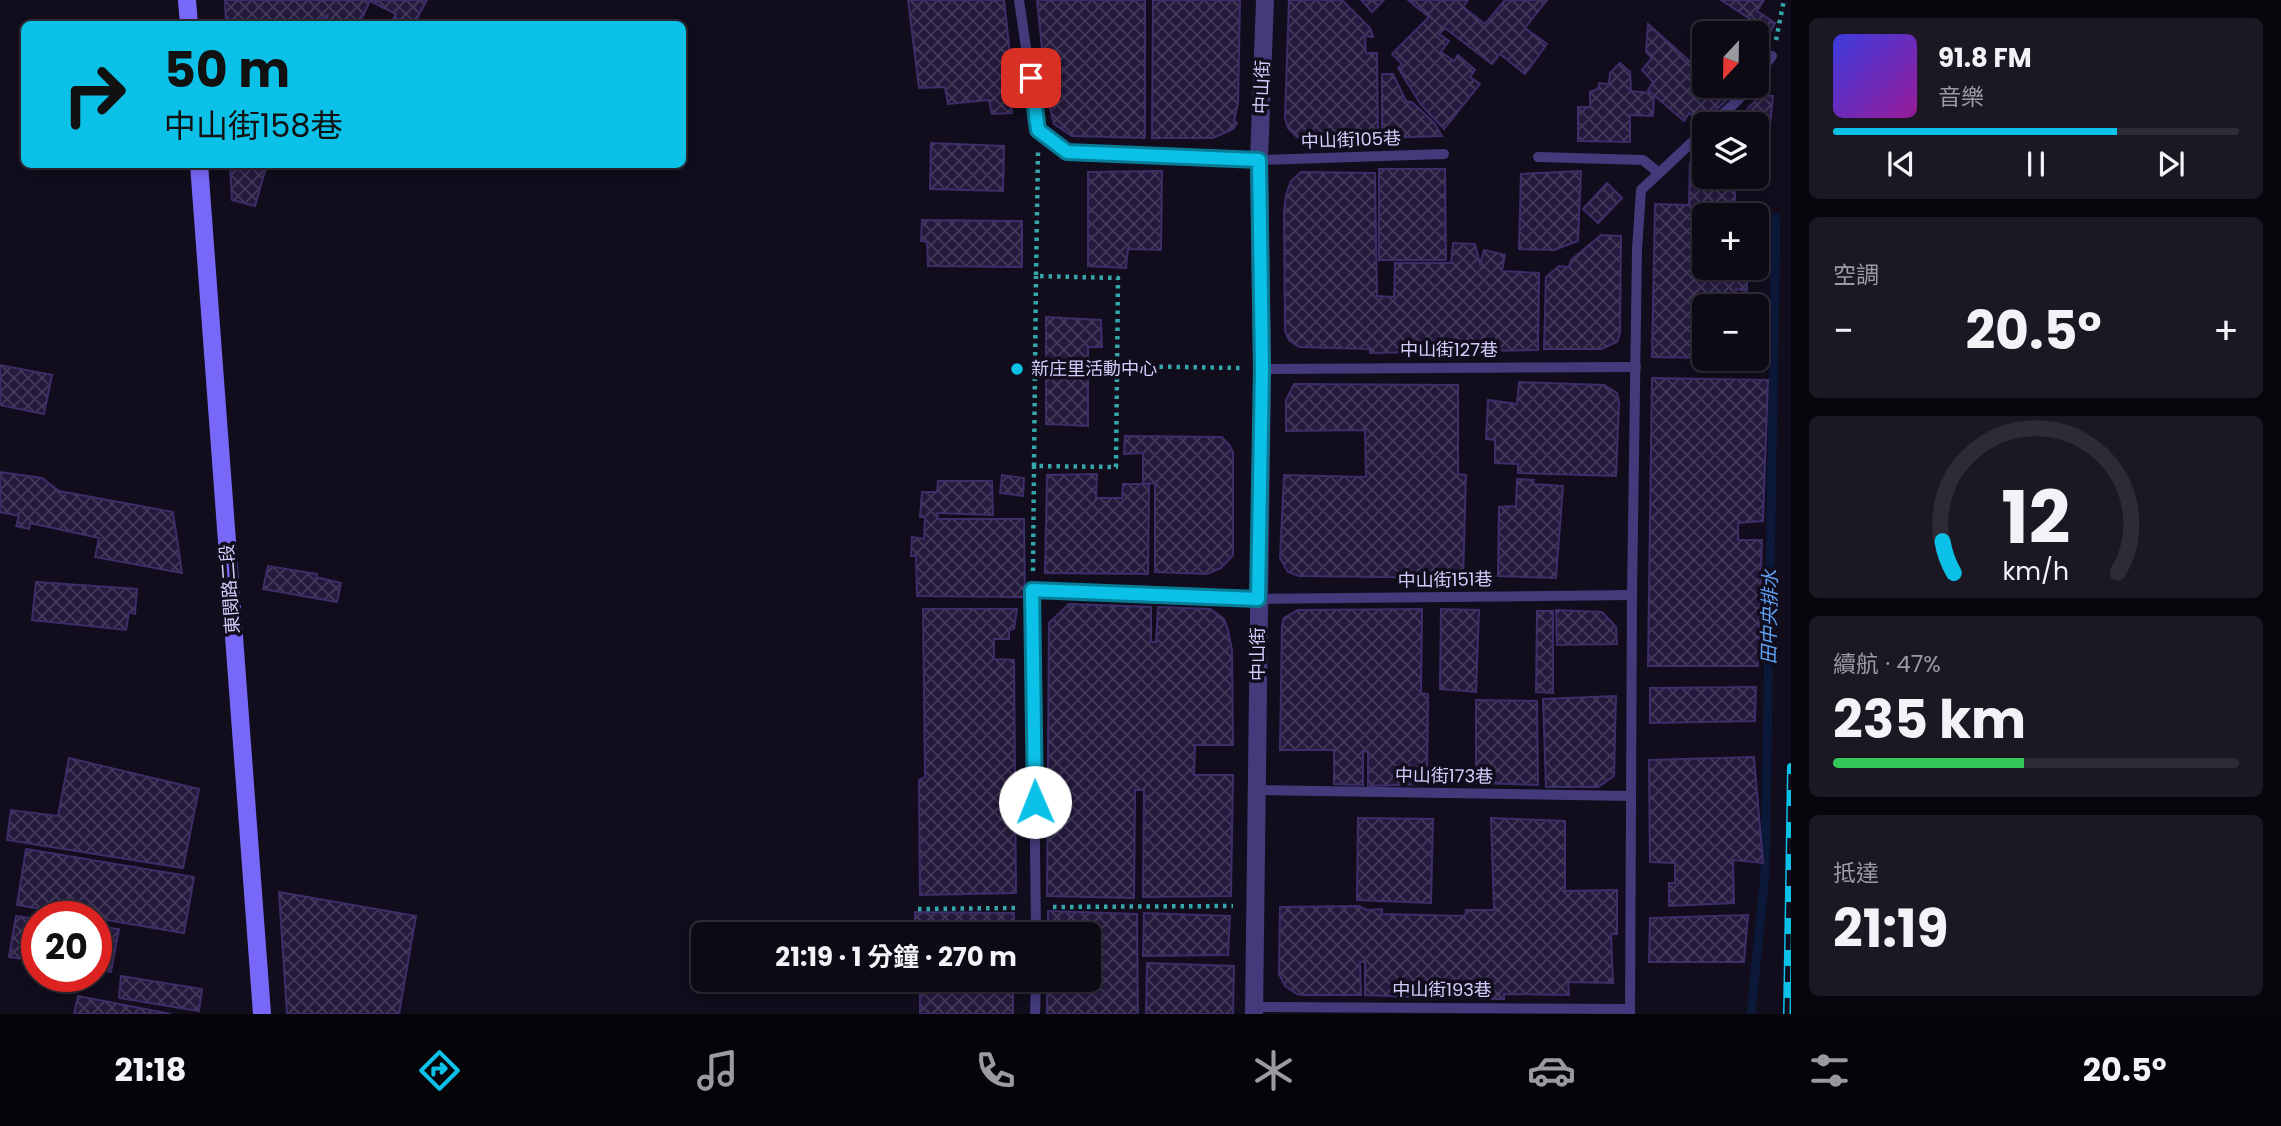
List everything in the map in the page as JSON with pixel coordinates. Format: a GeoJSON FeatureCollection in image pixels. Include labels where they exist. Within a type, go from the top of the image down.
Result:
{"type":"FeatureCollection","features":[{"type":"Feature","properties":{"kind":"main road"},"geometry":{"type":"LineString","coordinates":[[187,0],[188,21]]}},
{"type":"Feature","properties":{"kind":"main road","name":"東閔路二段"},"geometry":{"type":"LineString","coordinates":[[199,168],[261,1014]]}},
{"type":"Feature","properties":{"kind":"street","name":"中山街"},"geometry":{"type":"LineString","coordinates":[[1254,1010],[1262,369],[1259,160],[1265,0]]}},
{"type":"Feature","properties":{"kind":"lane"},"geometry":{"type":"LineString","coordinates":[[1019,0],[1038,130]]}},
{"type":"Feature","properties":{"kind":"lane"},"geometry":{"type":"LineString","coordinates":[[1769,60],[1773,55]]}},
{"type":"Feature","properties":{"kind":"lane"},"geometry":{"type":"LineString","coordinates":[[1725,112],[1740,98]]}},
{"type":"Feature","properties":{"kind":"lane","name":"中山街105巷"},"geometry":{"type":"LineString","coordinates":[[1038,130],[1067,152],[1259,160],[1444,154]]}},
{"type":"Feature","properties":{"kind":"lane"},"geometry":{"type":"LineString","coordinates":[[1630,1012],[1632,595],[1637,248],[1641,190],[1692,142]]}},
{"type":"Feature","properties":{"kind":"lane"},"geometry":{"type":"LineString","coordinates":[[1538,157],[1643,160],[1659,173]]}},
{"type":"Feature","properties":{"kind":"lane","name":"中山街127巷"},"geometry":{"type":"LineString","coordinates":[[1262,369],[1636,367]]}},
{"type":"Feature","properties":{"kind":"lane"},"geometry":{"type":"LineString","coordinates":[[1032,590],[1036,922]]}},
{"type":"Feature","properties":{"kind":"lane","name":"中山街151巷"},"geometry":{"type":"LineString","coordinates":[[1032,590],[1258,599],[1632,595]]}},
{"type":"Feature","properties":{"kind":"lane","name":"中山街173巷"},"geometry":{"type":"LineString","coordinates":[[1257,790],[1631,796]]}},
{"type":"Feature","properties":{"kind":"lane"},"geometry":{"type":"LineString","coordinates":[[1035,992],[1035,1014]]}},
{"type":"Feature","properties":{"kind":"lane","name":"中山街193巷"},"geometry":{"type":"LineString","coordinates":[[1254,1010],[1630,1012]]}},
{"type":"Feature","properties":{"kind":"path"},"geometry":{"type":"LineString","coordinates":[[1773,55],[1783,0]]}},
{"type":"Feature","properties":{"kind":"path"},"geometry":{"type":"LineString","coordinates":[[1032,590],[1038,130]]}},
{"type":"Feature","properties":{"kind":"path"},"geometry":{"type":"LineString","coordinates":[[1034,466],[1115,467],[1118,278],[1036,276]]}},
{"type":"Feature","properties":{"kind":"path"},"geometry":{"type":"LineString","coordinates":[[1117,366],[1262,369]]}},
{"type":"Feature","properties":{"kind":"path"},"geometry":{"type":"LineString","coordinates":[[918,909],[1255,906]]}},
{"type":"Feature","properties":{"kind":"building"},"geometry":{"type":"Polygon","coordinates":[[[225,0],[427,0],[416,21],[392,21],[396,14],[370,1],[360,21],[325,21],[328,15],[317,21],[226,21],[225,0]]]}},
{"type":"Feature","properties":{"kind":"building"},"geometry":{"type":"Polygon","coordinates":[[[908,0],[1004,0],[1015,98],[1011,99],[1012,113],[992,114],[989,100],[948,104],[945,87],[919,88],[908,0]]]}},
{"type":"Feature","properties":{"kind":"building"},"geometry":{"type":"Polygon","coordinates":[[[1037,0],[1145,0],[1145,138],[1072,136],[1054,124],[1047,97],[1037,0]]]}},
{"type":"Feature","properties":{"kind":"building"},"geometry":{"type":"Polygon","coordinates":[[[1153,0],[1240,0],[1238,103],[1234,121],[1237,123],[1233,129],[1213,138],[1152,138],[1153,0]]]}},
{"type":"Feature","properties":{"kind":"building"},"geometry":{"type":"Polygon","coordinates":[[[1289,0],[1342,0],[1370,28],[1373,37],[1365,36],[1366,53],[1377,53],[1378,138],[1304,139],[1297,137],[1288,128],[1285,118],[1289,0]]]}},
{"type":"Feature","properties":{"kind":"building"},"geometry":{"type":"Polygon","coordinates":[[[1361,0],[1384,0],[1372,12],[1361,0]]]}},
{"type":"Feature","properties":{"kind":"building"},"geometry":{"type":"Polygon","coordinates":[[[1408,0],[1468,0],[1463,7],[1485,24],[1505,0],[1547,0],[1525,28],[1547,44],[1525,74],[1500,54],[1492,64],[1445,28],[1439,34],[1449,41],[1441,52],[1454,61],[1458,55],[1475,70],[1470,77],[1480,84],[1444,129],[1421,105],[1398,68],[1402,64],[1392,54],[1429,17],[1408,0]]]}},
{"type":"Feature","properties":{"kind":"building"},"geometry":{"type":"Polygon","coordinates":[[[1721,0],[1764,0],[1757,11],[1775,23],[1770,32],[1769,21],[1753,21],[1721,0]]]}},
{"type":"Feature","properties":{"kind":"building"},"geometry":{"type":"Polygon","coordinates":[[[1648,24],[1692,63],[1692,98],[1729,98],[1714,112],[1692,112],[1692,116],[1689,113],[1684,121],[1648,90],[1653,82],[1642,70],[1652,58],[1646,52],[1648,24]]]}},
{"type":"Feature","properties":{"kind":"building"},"geometry":{"type":"Polygon","coordinates":[[[1620,63],[1630,72],[1631,91],[1654,95],[1653,116],[1630,115],[1630,142],[1578,141],[1578,107],[1590,107],[1590,92],[1598,89],[1599,83],[1609,84],[1610,73],[1620,63]]]}},
{"type":"Feature","properties":{"kind":"building"},"geometry":{"type":"Polygon","coordinates":[[[1382,74],[1393,74],[1406,101],[1412,102],[1434,123],[1442,136],[1382,138],[1382,74]]]}},
{"type":"Feature","properties":{"kind":"building"},"geometry":{"type":"Polygon","coordinates":[[[1773,96],[1769,135],[1769,112],[1747,112],[1758,98],[1773,96]]]}},
{"type":"Feature","properties":{"kind":"building"},"geometry":{"type":"Polygon","coordinates":[[[931,143],[1004,146],[1003,191],[930,189],[931,143]]]}},
{"type":"Feature","properties":{"kind":"building"},"geometry":{"type":"Polygon","coordinates":[[[1692,161],[1692,189],[1735,189],[1735,203],[1692,203],[1692,280],[1747,280],[1747,291],[1736,289],[1736,294],[1692,294],[1692,358],[1652,357],[1655,204],[1689,205],[1692,161]]]}},
{"type":"Feature","properties":{"kind":"building"},"geometry":{"type":"Polygon","coordinates":[[[230,168],[266,168],[255,206],[232,200],[230,168]]]}},
{"type":"Feature","properties":{"kind":"building"},"geometry":{"type":"Polygon","coordinates":[[[1379,169],[1445,169],[1446,260],[1379,260],[1379,169]]]}},
{"type":"Feature","properties":{"kind":"building"},"geometry":{"type":"Polygon","coordinates":[[[1162,171],[1161,250],[1128,249],[1126,268],[1088,266],[1088,172],[1162,171]]]}},
{"type":"Feature","properties":{"kind":"building"},"geometry":{"type":"Polygon","coordinates":[[[1581,171],[1578,241],[1554,250],[1519,249],[1521,174],[1581,171]]]}},
{"type":"Feature","properties":{"kind":"building"},"geometry":{"type":"Polygon","coordinates":[[[1301,172],[1375,173],[1377,296],[1394,297],[1395,263],[1451,263],[1453,243],[1475,244],[1480,264],[1484,250],[1505,255],[1502,271],[1539,273],[1538,350],[1370,353],[1370,349],[1299,347],[1289,340],[1285,331],[1284,212],[1291,181],[1301,172]]]}},
{"type":"Feature","properties":{"kind":"building"},"geometry":{"type":"Polygon","coordinates":[[[1607,183],[1622,198],[1598,223],[1583,209],[1607,183]]]}},
{"type":"Feature","properties":{"kind":"building"},"geometry":{"type":"Polygon","coordinates":[[[922,220],[1022,221],[1022,267],[928,266],[927,242],[921,241],[922,220]]]}},
{"type":"Feature","properties":{"kind":"building"},"geometry":{"type":"Polygon","coordinates":[[[1601,235],[1621,236],[1620,333],[1617,342],[1601,349],[1544,349],[1546,277],[1559,266],[1569,267],[1571,260],[1601,235]]]}},
{"type":"Feature","properties":{"kind":"building"},"geometry":{"type":"Polygon","coordinates":[[[1046,317],[1101,320],[1102,347],[1088,347],[1088,426],[1046,424],[1046,317]]]}},
{"type":"Feature","properties":{"kind":"building"},"geometry":{"type":"Polygon","coordinates":[[[0,365],[52,375],[44,414],[0,405],[0,365]]]}},
{"type":"Feature","properties":{"kind":"building"},"geometry":{"type":"Polygon","coordinates":[[[1652,378],[1768,380],[1763,521],[1738,523],[1738,540],[1762,540],[1758,666],[1648,666],[1652,378]]]}},
{"type":"Feature","properties":{"kind":"building"},"geometry":{"type":"Polygon","coordinates":[[[1519,382],[1604,385],[1617,393],[1619,402],[1616,476],[1518,473],[1518,464],[1495,463],[1495,440],[1486,439],[1488,400],[1517,404],[1519,382]]]}},
{"type":"Feature","properties":{"kind":"building"},"geometry":{"type":"Polygon","coordinates":[[[1294,384],[1458,385],[1458,474],[1466,475],[1463,578],[1299,576],[1288,572],[1280,558],[1284,475],[1366,477],[1365,430],[1286,431],[1286,400],[1294,384]]]}},
{"type":"Feature","properties":{"kind":"building"},"geometry":{"type":"Polygon","coordinates":[[[1125,436],[1222,437],[1230,446],[1233,453],[1233,555],[1221,568],[1207,574],[1155,572],[1155,483],[1143,484],[1143,453],[1124,454],[1125,436]]]}},
{"type":"Feature","properties":{"kind":"building"},"geometry":{"type":"Polygon","coordinates":[[[0,472],[42,478],[59,491],[173,512],[182,573],[95,557],[99,538],[30,523],[29,529],[16,526],[19,516],[0,512],[0,472]]]}},
{"type":"Feature","properties":{"kind":"building"},"geometry":{"type":"Polygon","coordinates":[[[1097,474],[1096,498],[1122,498],[1123,484],[1149,484],[1148,574],[1045,573],[1047,475],[1097,474]]]}},
{"type":"Feature","properties":{"kind":"building"},"geometry":{"type":"Polygon","coordinates":[[[1002,475],[1024,478],[1023,496],[1000,493],[1002,475]]]}},
{"type":"Feature","properties":{"kind":"building"},"geometry":{"type":"Polygon","coordinates":[[[1517,479],[1534,480],[1533,484],[1563,486],[1556,578],[1498,576],[1499,507],[1516,506],[1517,479]]]}},
{"type":"Feature","properties":{"kind":"building"},"geometry":{"type":"Polygon","coordinates":[[[938,481],[992,481],[993,515],[937,513],[938,519],[1024,519],[1025,597],[917,596],[916,556],[911,556],[912,537],[924,539],[925,517],[920,517],[922,492],[937,492],[938,481]]]}},
{"type":"Feature","properties":{"kind":"building"},"geometry":{"type":"Polygon","coordinates":[[[268,566],[317,574],[316,577],[341,583],[337,602],[263,589],[268,566]]]}},
{"type":"Feature","properties":{"kind":"building"},"geometry":{"type":"Polygon","coordinates":[[[36,582],[137,589],[135,614],[129,612],[126,630],[32,620],[36,582]]]}},
{"type":"Feature","properties":{"kind":"building"},"geometry":{"type":"Polygon","coordinates":[[[1069,604],[1151,607],[1151,642],[1156,642],[1158,607],[1210,609],[1224,619],[1232,650],[1233,745],[1195,745],[1194,775],[1233,775],[1231,896],[1143,897],[1144,790],[1135,790],[1134,898],[1047,896],[1049,623],[1069,604]]]}},
{"type":"Feature","properties":{"kind":"building"},"geometry":{"type":"Polygon","coordinates":[[[923,609],[1017,609],[1014,629],[1009,630],[1009,639],[994,639],[994,659],[1014,660],[1016,893],[920,895],[919,780],[925,777],[923,609]]]}},
{"type":"Feature","properties":{"kind":"building"},"geometry":{"type":"Polygon","coordinates":[[[1422,609],[1421,693],[1428,694],[1427,784],[1368,786],[1368,751],[1363,752],[1363,785],[1334,784],[1334,750],[1280,750],[1284,618],[1298,610],[1422,609]]]}},
{"type":"Feature","properties":{"kind":"building"},"geometry":{"type":"Polygon","coordinates":[[[1441,609],[1479,610],[1476,692],[1440,689],[1441,609]]]}},
{"type":"Feature","properties":{"kind":"building"},"geometry":{"type":"Polygon","coordinates":[[[1556,610],[1602,612],[1616,627],[1617,644],[1557,645],[1556,610]]]}},
{"type":"Feature","properties":{"kind":"building"},"geometry":{"type":"Polygon","coordinates":[[[1537,611],[1553,611],[1553,693],[1536,692],[1537,611]]]}},
{"type":"Feature","properties":{"kind":"building"},"geometry":{"type":"Polygon","coordinates":[[[1756,687],[1755,721],[1650,723],[1650,688],[1756,687]]]}},
{"type":"Feature","properties":{"kind":"building"},"geometry":{"type":"Polygon","coordinates":[[[1616,696],[1614,776],[1598,787],[1546,787],[1543,699],[1616,696]]]}},
{"type":"Feature","properties":{"kind":"building"},"geometry":{"type":"Polygon","coordinates":[[[1476,700],[1537,701],[1538,785],[1476,783],[1476,700]]]}},
{"type":"Feature","properties":{"kind":"building"},"geometry":{"type":"Polygon","coordinates":[[[1754,757],[1763,863],[1733,860],[1734,903],[1669,906],[1669,883],[1675,883],[1675,863],[1650,862],[1649,760],[1754,757]]]}},
{"type":"Feature","properties":{"kind":"building"},"geometry":{"type":"Polygon","coordinates":[[[69,758],[199,789],[183,868],[7,840],[11,810],[58,816],[69,758]]]}},
{"type":"Feature","properties":{"kind":"building"},"geometry":{"type":"Polygon","coordinates":[[[1358,818],[1433,819],[1431,903],[1357,900],[1358,818]]]}},
{"type":"Feature","properties":{"kind":"building"},"geometry":{"type":"Polygon","coordinates":[[[1491,818],[1565,821],[1565,891],[1617,890],[1617,934],[1611,934],[1613,983],[1568,982],[1569,995],[1504,994],[1504,999],[1484,999],[1484,994],[1436,993],[1436,998],[1365,995],[1365,962],[1360,962],[1361,995],[1303,995],[1285,986],[1279,974],[1280,907],[1359,906],[1367,910],[1382,909],[1382,914],[1465,916],[1466,910],[1494,910],[1491,818]]]}},
{"type":"Feature","properties":{"kind":"building"},"geometry":{"type":"Polygon","coordinates":[[[26,849],[194,877],[184,933],[112,921],[112,901],[21,901],[21,906],[17,905],[26,849]]]}},
{"type":"Feature","properties":{"kind":"building"},"geometry":{"type":"Polygon","coordinates":[[[279,892],[416,916],[399,1014],[287,1014],[279,892]]]}},
{"type":"Feature","properties":{"kind":"building"},"geometry":{"type":"Polygon","coordinates":[[[1048,911],[1137,914],[1138,1014],[1047,1014],[1047,992],[1101,992],[1101,922],[1048,922],[1048,911]]]}},
{"type":"Feature","properties":{"kind":"building"},"geometry":{"type":"Polygon","coordinates":[[[915,912],[1014,913],[1014,922],[915,922],[915,912]]]}},
{"type":"Feature","properties":{"kind":"building"},"geometry":{"type":"Polygon","coordinates":[[[1144,913],[1230,916],[1228,955],[1143,956],[1144,913]]]}},
{"type":"Feature","properties":{"kind":"building"},"geometry":{"type":"Polygon","coordinates":[[[1748,915],[1744,962],[1649,962],[1650,918],[1748,915]]]}},
{"type":"Feature","properties":{"kind":"building"},"geometry":{"type":"Polygon","coordinates":[[[16,916],[21,917],[21,959],[9,957],[16,916]]]}},
{"type":"Feature","properties":{"kind":"building"},"geometry":{"type":"Polygon","coordinates":[[[112,928],[119,929],[112,967],[112,928]]]}},
{"type":"Feature","properties":{"kind":"building"},"geometry":{"type":"Polygon","coordinates":[[[1147,963],[1234,966],[1233,1014],[1146,1014],[1147,963]]]}},
{"type":"Feature","properties":{"kind":"building"},"geometry":{"type":"Polygon","coordinates":[[[121,976],[202,989],[199,1011],[119,998],[121,976]]]}},
{"type":"Feature","properties":{"kind":"building"},"geometry":{"type":"Polygon","coordinates":[[[920,992],[1013,992],[1013,1014],[920,1014],[920,992]]]}},
{"type":"Feature","properties":{"kind":"building"},"geometry":{"type":"Polygon","coordinates":[[[78,996],[171,1014],[74,1014],[78,996]]]}},
{"type":"Feature","properties":{"kind":"waterway","name":"田中央排水"},"geometry":{"type":"LineString","coordinates":[[1751,1014],[1765,874],[1776,218]]}},
{"type":"Feature","properties":{"kind":"railway"},"geometry":{"type":"LineString","coordinates":[[1787,1014],[1791,767]]}},
{"type":"Feature","properties":{"kind":"place","name":"新庄里活動中心"},"geometry":{"type":"Point","coordinates":[1017,369]}},
{"type":"Feature","properties":{"kind":"route"},"geometry":{"type":"LineString","coordinates":[[1031,78],[1038,130],[1067,152],[1259,160],[1262,369],[1258,599],[1032,590],[1035,802]]}}]}
